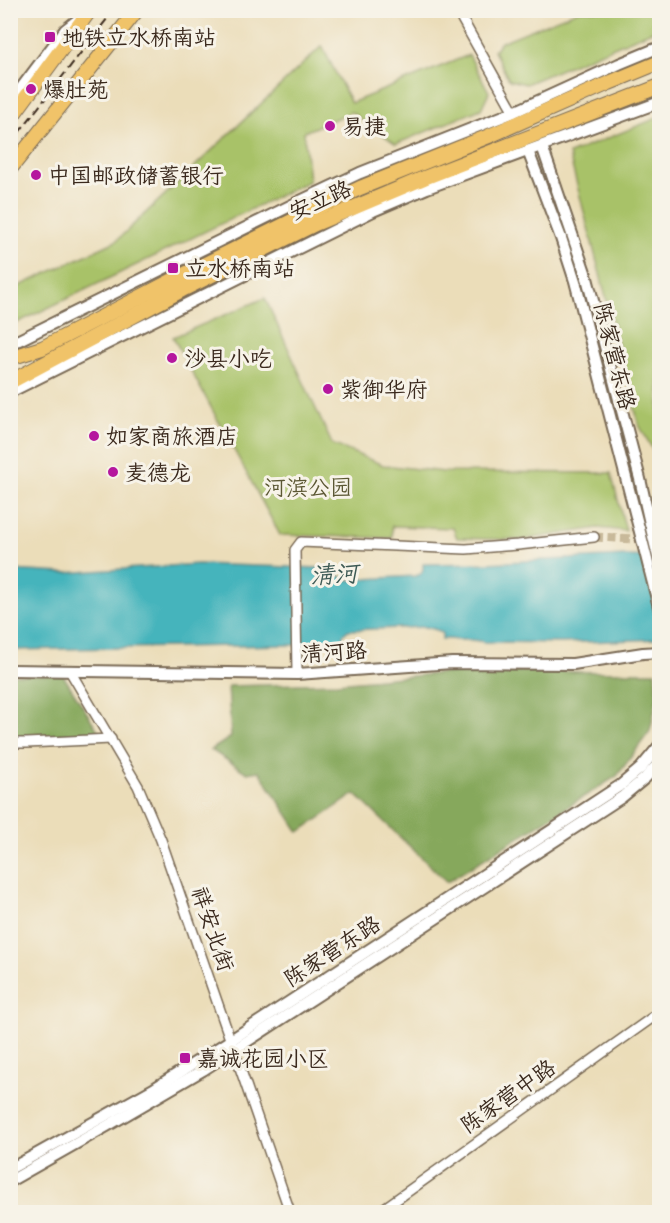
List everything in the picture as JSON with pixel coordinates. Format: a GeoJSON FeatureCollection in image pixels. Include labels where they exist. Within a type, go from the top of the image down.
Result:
{"type":"FeatureCollection","features":[{"type":"Feature","properties":{"kind":"main road"},"geometry":{"type":"LineString","coordinates":[[10,169],[136,10]]}},
{"type":"Feature","properties":{"kind":"main road"},"geometry":{"type":"LineString","coordinates":[[10,119],[90,11]]}},
{"type":"Feature","properties":{"kind":"main road","name":"安立路"},"geometry":{"type":"LineString","coordinates":[[10,367],[167,283],[360,188],[489,136],[660,62]]}},
{"type":"Feature","properties":{"kind":"main road","name":"安立路"},"geometry":{"type":"LineString","coordinates":[[10,382],[182,290],[315,224],[424,178],[660,86]]}},
{"type":"Feature","properties":{"kind":"main road","name":"安立路"},"geometry":{"type":"LineString","coordinates":[[10,358],[42,348]]}},
{"type":"Feature","properties":{"kind":"street"},"geometry":{"type":"LineString","coordinates":[[457,10],[514,112]]}},
{"type":"Feature","properties":{"kind":"street"},"geometry":{"type":"LineString","coordinates":[[10,103],[65,30],[90,11]]}},
{"type":"Feature","properties":{"kind":"street","name":"安立路"},"geometry":{"type":"LineString","coordinates":[[10,342],[20,340],[360,173],[514,112],[660,47]]}},
{"type":"Feature","properties":{"kind":"street","name":"安立路"},"geometry":{"type":"LineString","coordinates":[[10,392],[373,211],[427,188],[660,102]]}},
{"type":"Feature","properties":{"kind":"street","name":"陈家营东路"},"geometry":{"type":"LineString","coordinates":[[542,146],[587,278],[640,479],[645,528],[660,611]]}},
{"type":"Feature","properties":{"kind":"street","name":"陈家营东路"},"geometry":{"type":"LineString","coordinates":[[528,151],[575,281],[645,528],[660,565]]}},
{"type":"Feature","properties":{"kind":"street"},"geometry":{"type":"LineString","coordinates":[[297,674],[295,550],[301,542],[466,549],[594,537]]}},
{"type":"Feature","properties":{"kind":"street","name":"清河路"},"geometry":{"type":"LineString","coordinates":[[10,670],[297,674],[452,663],[573,664],[660,652]]}},
{"type":"Feature","properties":{"kind":"street","name":"祥安北街"},"geometry":{"type":"LineString","coordinates":[[70,671],[138,786],[161,840],[290,1212]]}},
{"type":"Feature","properties":{"kind":"street"},"geometry":{"type":"LineString","coordinates":[[10,743],[111,739]]}},
{"type":"Feature","properties":{"kind":"street","name":"陈家营东路"},"geometry":{"type":"LineString","coordinates":[[10,1180],[154,1099],[621,785],[641,768],[660,745]]}},
{"type":"Feature","properties":{"kind":"street","name":"陈家营东路"},"geometry":{"type":"LineString","coordinates":[[10,1169],[233,1045],[622,797],[660,762]]}},
{"type":"Feature","properties":{"kind":"street","name":"陈家营中路"},"geometry":{"type":"LineString","coordinates":[[379,1212],[660,1012]]}},
{"type":"Feature","properties":{"kind":"green space"},"geometry":{"type":"Polygon","coordinates":[[[580,10],[659,11],[659,28],[526,84],[509,80],[494,51],[501,42],[580,10]]]}},
{"type":"Feature","properties":{"kind":"green space"},"geometry":{"type":"Polygon","coordinates":[[[322,46],[351,103],[469,55],[489,92],[481,109],[396,144],[351,112],[304,132],[309,181],[11,324],[11,290],[116,241],[322,46]]]}},
{"type":"Feature","properties":{"kind":"green space"},"geometry":{"type":"Polygon","coordinates":[[[659,117],[659,461],[639,425],[569,154],[659,117]]]}},
{"type":"Feature","properties":{"kind":"green space","name":"河滨公园"},"geometry":{"type":"Polygon","coordinates":[[[265,298],[332,444],[383,465],[444,472],[611,473],[626,531],[598,528],[522,540],[457,538],[453,528],[392,526],[392,538],[280,535],[173,337],[265,298]]]}},
{"type":"Feature","properties":{"kind":"green space"},"geometry":{"type":"Polygon","coordinates":[[[467,671],[655,672],[657,698],[650,731],[617,776],[447,882],[355,794],[299,832],[259,771],[247,773],[211,750],[231,737],[228,686],[337,683],[467,671]]]}},
{"type":"Feature","properties":{"kind":"green space"},"geometry":{"type":"Polygon","coordinates":[[[10,675],[63,675],[99,732],[29,737],[11,735],[10,675]]]}},
{"type":"Feature","properties":{"kind":"water","name":"清河"},"geometry":{"type":"Polygon","coordinates":[[[625,556],[659,557],[659,639],[562,643],[484,642],[442,639],[442,633],[426,627],[348,630],[343,635],[342,644],[11,650],[11,570],[64,573],[198,564],[321,568],[348,580],[415,576],[421,574],[423,564],[625,556]]]}},
{"type":"Feature","properties":{"kind":"tunnel"},"geometry":{"type":"LineString","coordinates":[[594,537],[660,540]]}},
{"type":"Feature","properties":{"kind":"railway"},"geometry":{"type":"LineString","coordinates":[[10,144],[114,10]]}},
{"type":"Feature","properties":{"kind":"place","name":"地铁立水桥南站"},"geometry":{"type":"Point","coordinates":[50,37]}},
{"type":"Feature","properties":{"kind":"place","name":"爆肚苑"},"geometry":{"type":"Point","coordinates":[31,89]}},
{"type":"Feature","properties":{"kind":"place","name":"易捷"},"geometry":{"type":"Point","coordinates":[330,126]}},
{"type":"Feature","properties":{"kind":"place","name":"中国邮政储蓄银行"},"geometry":{"type":"Point","coordinates":[36,175]}},
{"type":"Feature","properties":{"kind":"place","name":"立水桥南站"},"geometry":{"type":"Point","coordinates":[173,268]}},
{"type":"Feature","properties":{"kind":"place","name":"沙县小吃"},"geometry":{"type":"Point","coordinates":[172,358]}},
{"type":"Feature","properties":{"kind":"place","name":"紫御华府"},"geometry":{"type":"Point","coordinates":[328,389]}},
{"type":"Feature","properties":{"kind":"place","name":"如家商旅酒店"},"geometry":{"type":"Point","coordinates":[94,436]}},
{"type":"Feature","properties":{"kind":"place","name":"麦德龙"},"geometry":{"type":"Point","coordinates":[113,472]}},
{"type":"Feature","properties":{"kind":"place","name":"嘉诚花园小区"},"geometry":{"type":"Point","coordinates":[185,1058]}}]}
